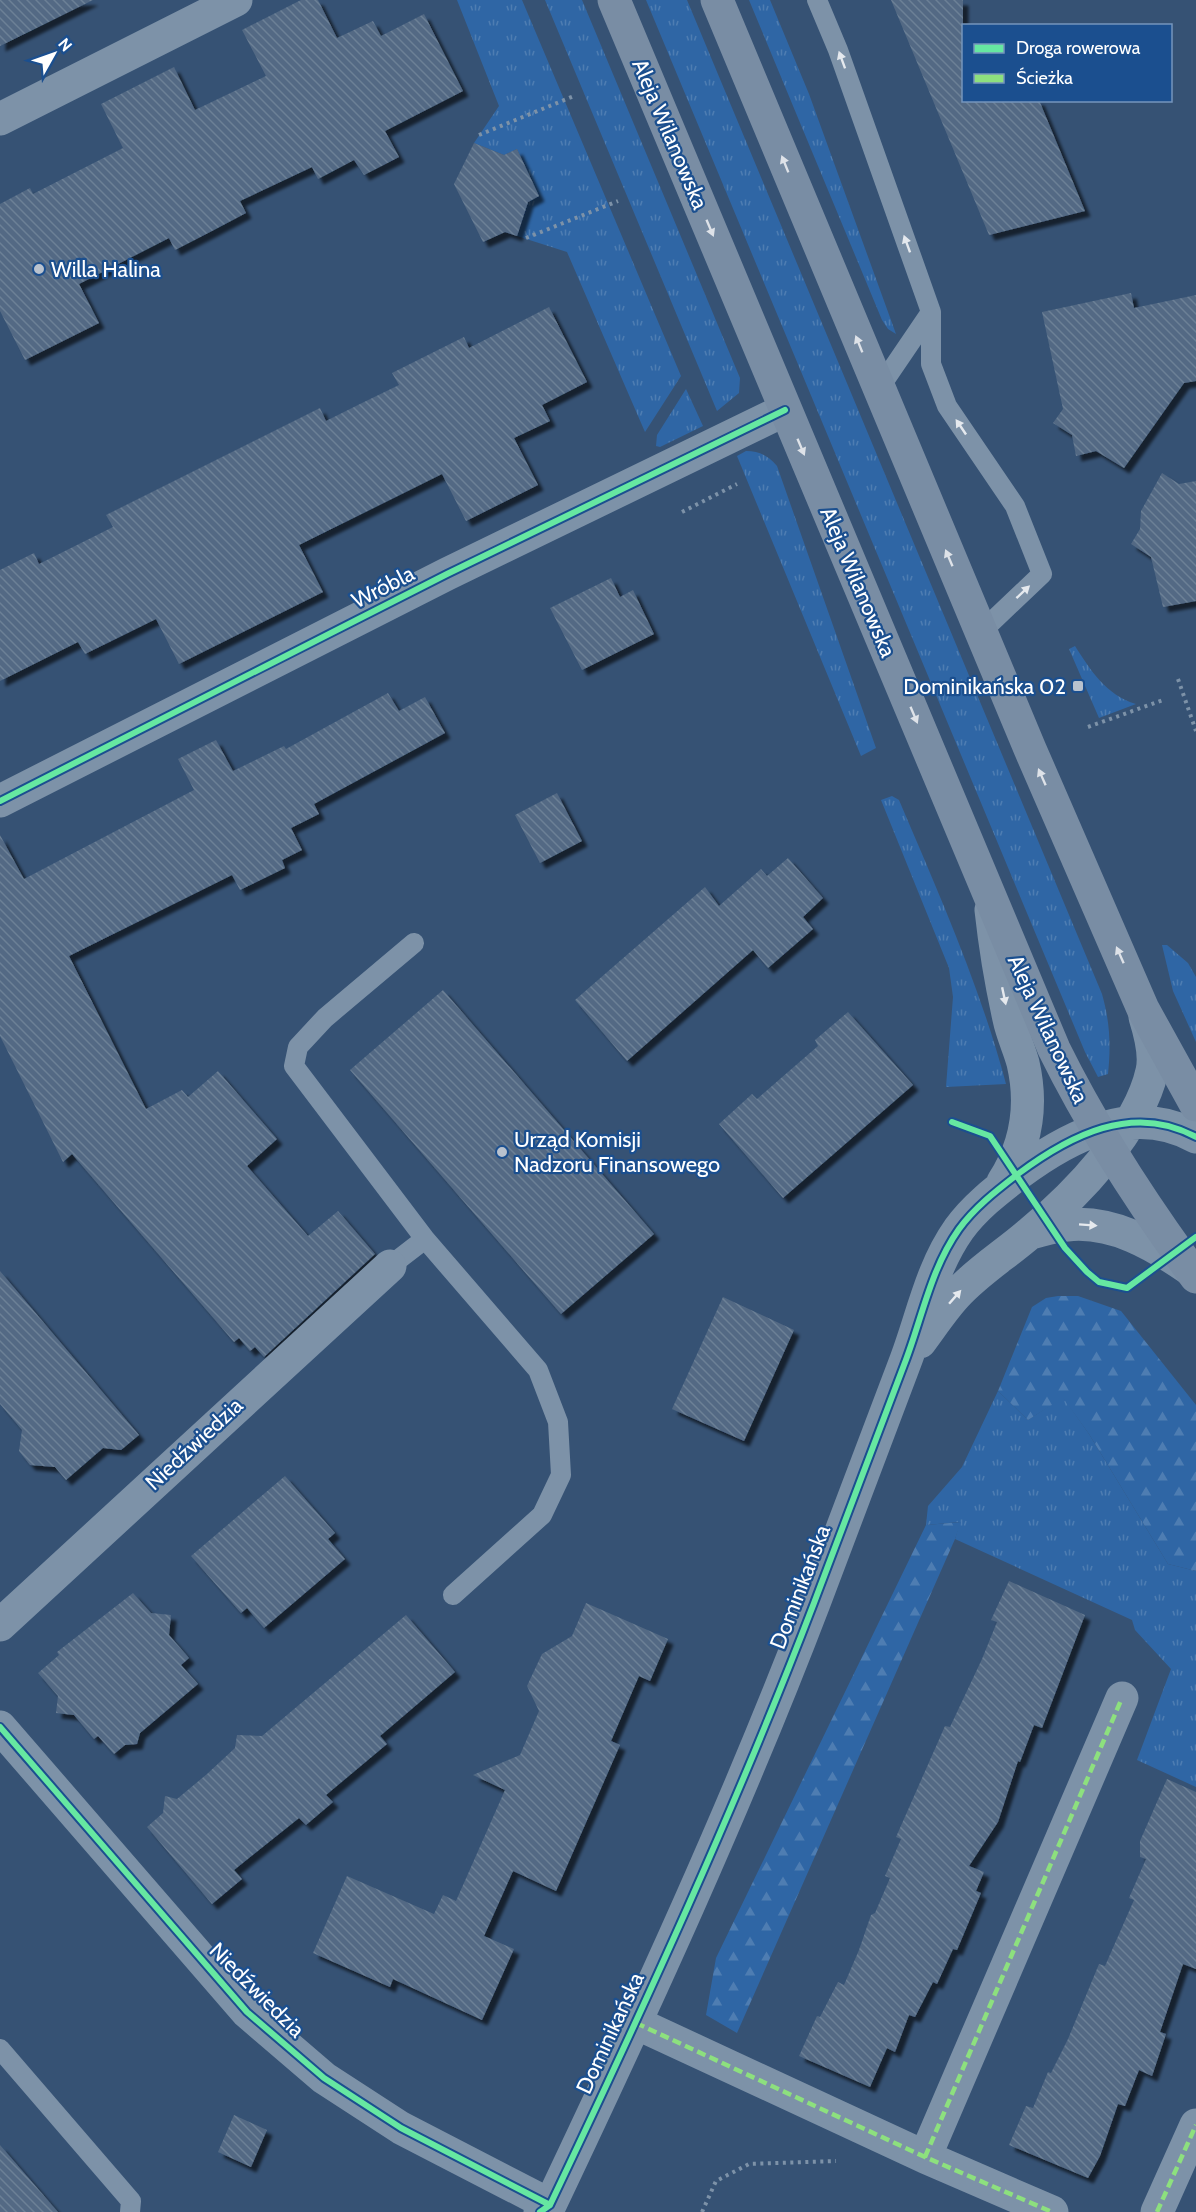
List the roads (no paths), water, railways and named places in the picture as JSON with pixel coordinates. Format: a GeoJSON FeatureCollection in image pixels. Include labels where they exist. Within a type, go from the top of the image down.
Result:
{"type":"FeatureCollection","features":[{"type":"Feature","properties":{"kind":"main road","name":"Aleja Wilanowska"},"geometry":{"type":"LineString","coordinates":[[614,0],[1054,1049],[1102,1139],[1194,1274]]}},
{"type":"Feature","properties":{"kind":"main road"},"geometry":{"type":"LineString","coordinates":[[717,0],[878,390],[1143,1009],[1196,1104]]}},
{"type":"Feature","properties":{"kind":"street"},"geometry":{"type":"LineString","coordinates":[[0,119],[236,0]]}},
{"type":"Feature","properties":{"kind":"street","name":"Wróbla"},"geometry":{"type":"LineString","coordinates":[[0,801],[447,574],[785,410]]}},
{"type":"Feature","properties":{"kind":"street","name":"Dominikańska"},"geometry":{"type":"LineString","coordinates":[[990,897],[997,960],[1010,1022],[1023,1063],[1027,1096],[1026,1126],[1018,1158],[999,1189]]}},
{"type":"Feature","properties":{"kind":"street","name":"Dominikańska"},"geometry":{"type":"LineString","coordinates":[[548,2210],[636,2023],[789,1667],[906,1360],[932,1279],[948,1247],[977,1208],[999,1189],[1041,1156],[1102,1139],[1130,1122],[1145,1094],[1153,1069],[1152,1041],[1143,1009]]}},
{"type":"Feature","properties":{"kind":"street"},"geometry":{"type":"LineString","coordinates":[[1130,1122],[1172,1126],[1196,1137]]}},
{"type":"Feature","properties":{"kind":"street","name":"Dominikańska"},"geometry":{"type":"LineString","coordinates":[[906,1360],[957,1294],[1031,1233],[1070,1196],[1102,1139]]}},
{"type":"Feature","properties":{"kind":"street","name":"Dominikańska"},"geometry":{"type":"LineString","coordinates":[[1031,1233],[1066,1225],[1093,1224],[1137,1238],[1162,1250],[1194,1274]]}},
{"type":"Feature","properties":{"kind":"street","name":"Niedźwiedzia"},"geometry":{"type":"LineString","coordinates":[[0,1625],[390,1266]]}},
{"type":"Feature","properties":{"kind":"street"},"geometry":{"type":"LineString","coordinates":[[925,2157],[1122,1698]]}},
{"type":"Feature","properties":{"kind":"street","name":"Niedźwiedzia"},"geometry":{"type":"LineString","coordinates":[[0,1727],[247,2012],[324,2078],[400,2128],[548,2210]]}},
{"type":"Feature","properties":{"kind":"street"},"geometry":{"type":"LineString","coordinates":[[636,2023],[925,2157],[1052,2212]]}},
{"type":"Feature","properties":{"kind":"street"},"geometry":{"type":"LineString","coordinates":[[1157,2212],[1196,2125]]}},
{"type":"Feature","properties":{"kind":"lane"},"geometry":{"type":"LineString","coordinates":[[817,0],[838,50],[931,312],[931,364],[947,406],[1015,506],[1042,574],[981,632]]}},
{"type":"Feature","properties":{"kind":"lane"},"geometry":{"type":"LineString","coordinates":[[878,390],[931,312]]}},
{"type":"Feature","properties":{"kind":"lane"},"geometry":{"type":"LineString","coordinates":[[414,943],[325,1018],[298,1047],[294,1066],[425,1239],[538,1370],[558,1422],[561,1475],[542,1515],[453,1596]]}},
{"type":"Feature","properties":{"kind":"lane"},"geometry":{"type":"LineString","coordinates":[[390,1266],[425,1239]]}},
{"type":"Feature","properties":{"kind":"lane"},"geometry":{"type":"LineString","coordinates":[[0,2049],[131,2201],[130,2212]]}},
{"type":"Feature","properties":{"kind":"place","name":"Willa Halina"},"geometry":{"type":"Point","coordinates":[39,269]}},
{"type":"Feature","properties":{"kind":"place","name":"Dominikańska 02"},"geometry":{"type":"Point","coordinates":[1078,686]}},
{"type":"Feature","properties":{"kind":"place","name":"Urząd Komisji Nadzoru Finansowego"},"geometry":{"type":"Point","coordinates":[502,1152]}}]}
